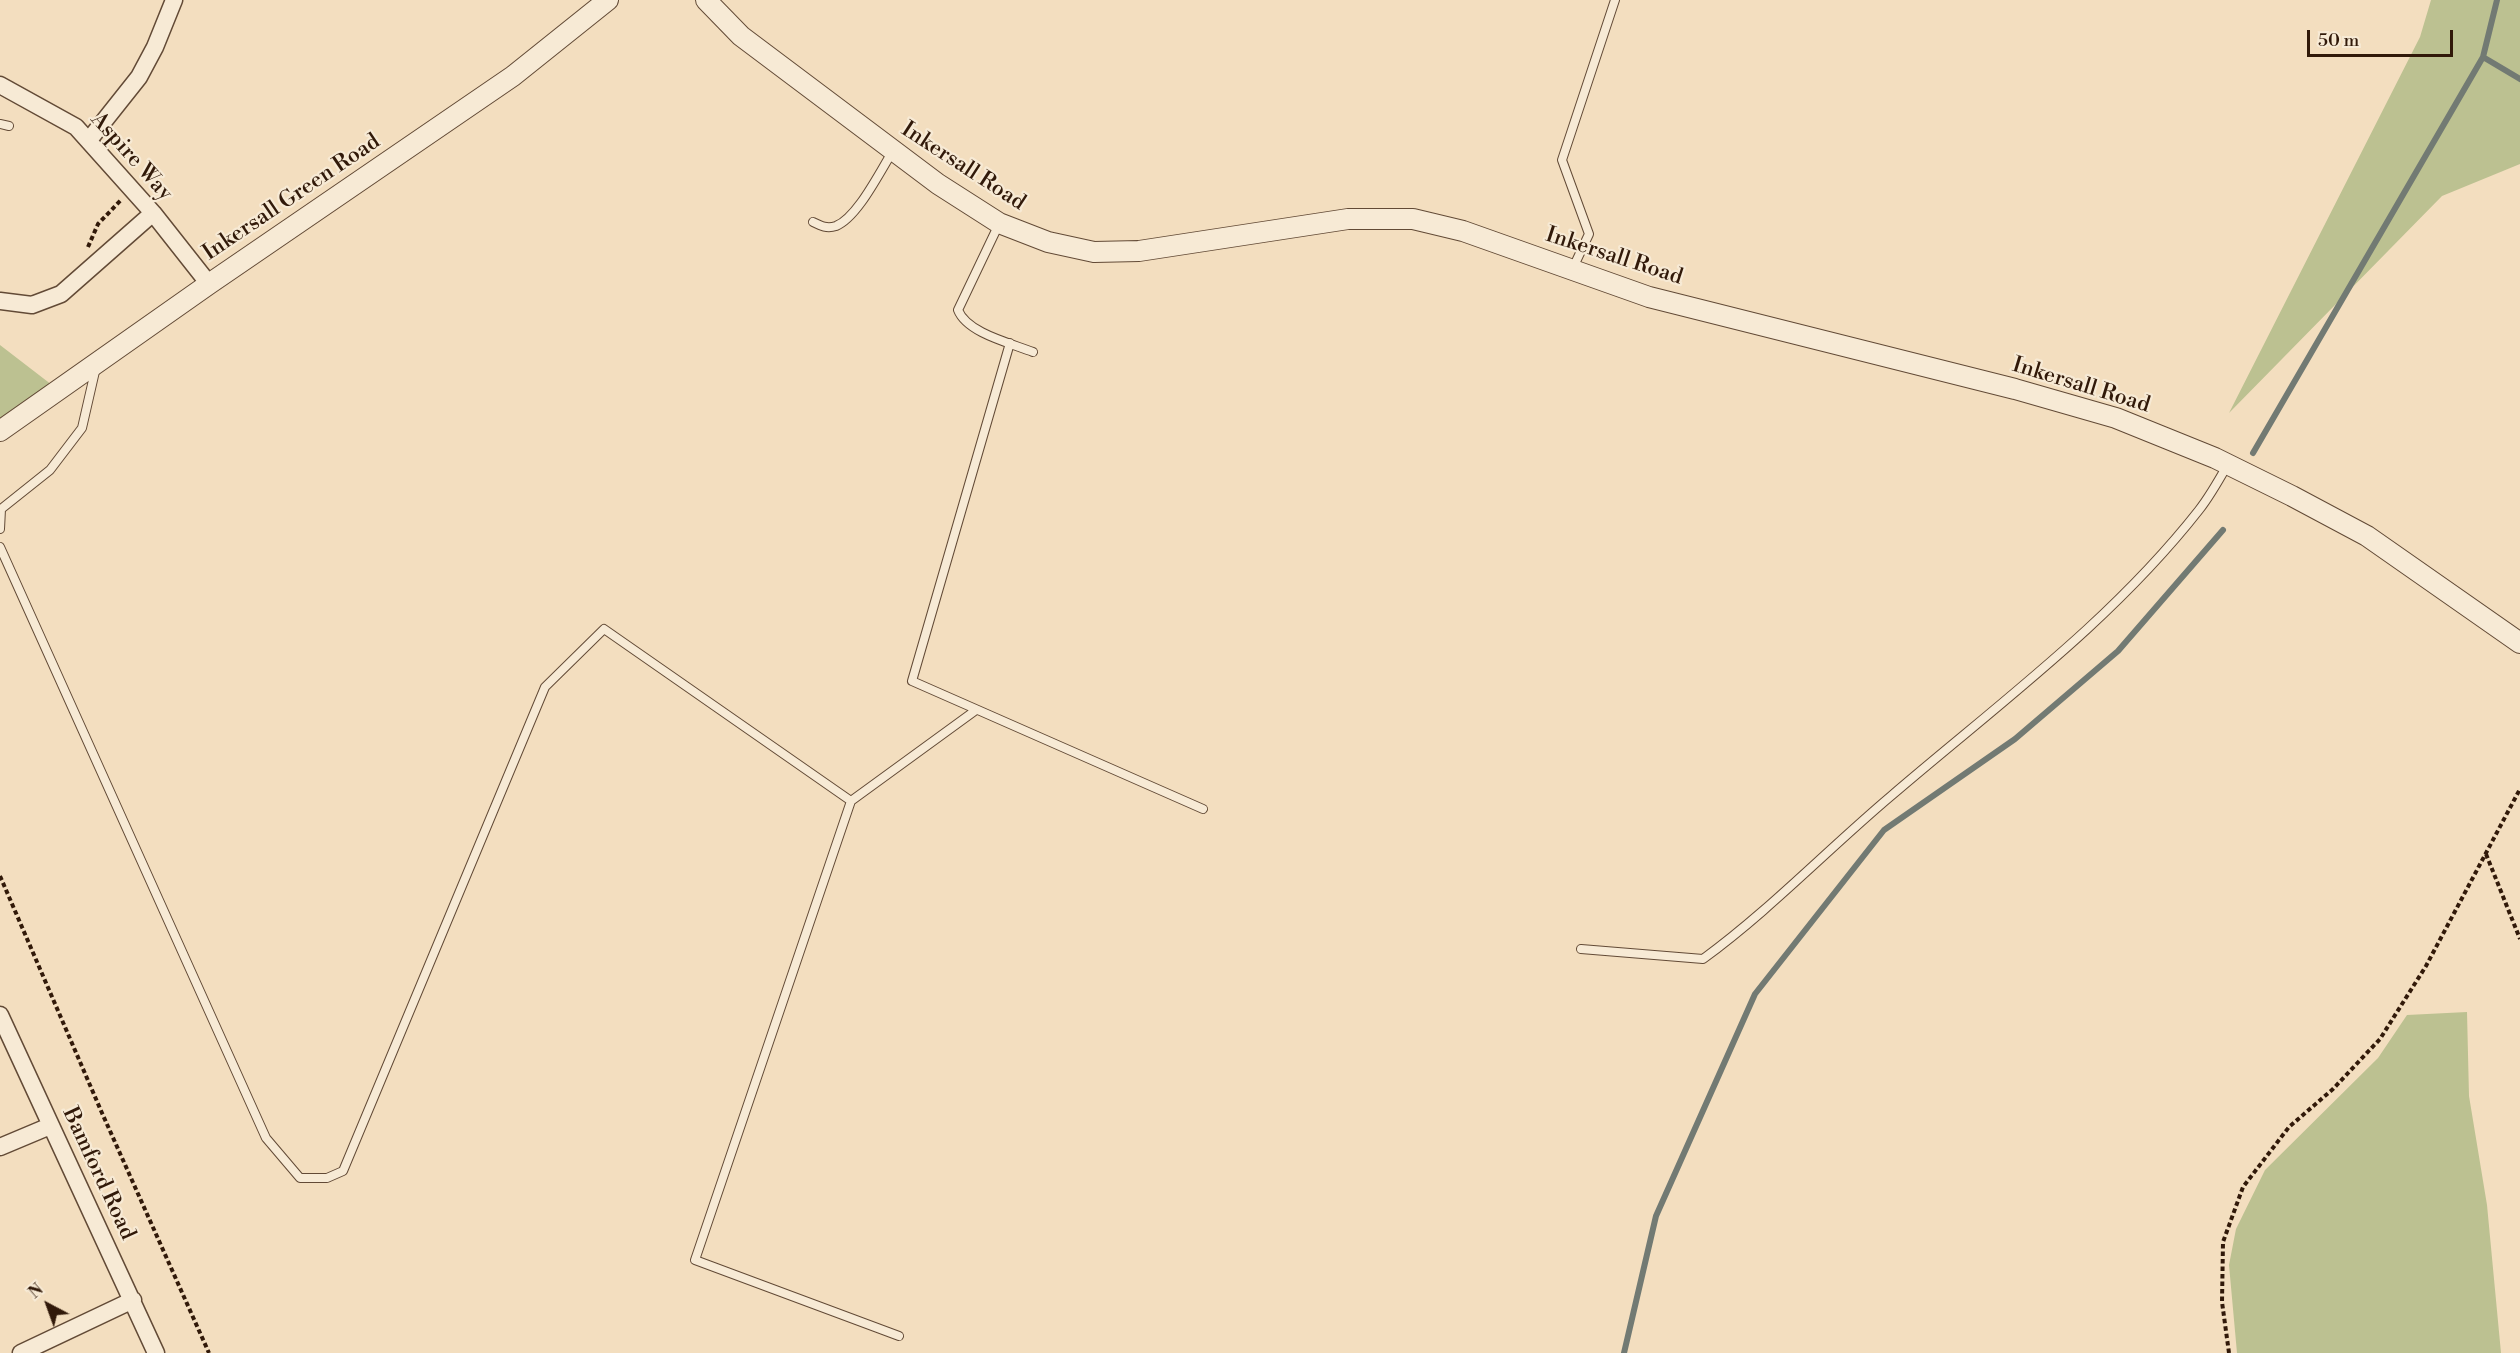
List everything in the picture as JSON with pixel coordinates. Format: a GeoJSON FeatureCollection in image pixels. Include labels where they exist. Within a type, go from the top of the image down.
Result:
{"type":"FeatureCollection","features":[{"type":"Feature","properties":{"kind":"street"},"geometry":{"type":"LineString","coordinates":[[89,140],[139,77],[155,47],[174,0]]}},
{"type":"Feature","properties":{"kind":"street","name":"Inkersall Green Road"},"geometry":{"type":"LineString","coordinates":[[0,431],[209,284],[513,76],[608,0]]}},
{"type":"Feature","properties":{"kind":"street","name":"Inkersall Road"},"geometry":{"type":"LineString","coordinates":[[706,0],[741,36],[938,184],[999,224],[1048,242],[1094,252],[1139,251],[1348,219],[1413,219],[1463,231],[1649,297],[2015,389],[2116,418],[2228,464],[2367,536],[2520,643]]}},
{"type":"Feature","properties":{"kind":"street","name":"Aspire Way"},"geometry":{"type":"LineString","coordinates":[[0,85],[76,127],[153,213],[209,284]]}},
{"type":"Feature","properties":{"kind":"street"},"geometry":{"type":"LineString","coordinates":[[0,301],[32,305],[61,294],[153,213]]}},
{"type":"Feature","properties":{"kind":"street","name":"Bamford Road"},"geometry":{"type":"LineString","coordinates":[[0,1015],[156,1353]]}},
{"type":"Feature","properties":{"kind":"street"},"geometry":{"type":"LineString","coordinates":[[0,1147],[50,1126]]}},
{"type":"Feature","properties":{"kind":"street"},"geometry":{"type":"LineString","coordinates":[[21,1353],[133,1300]]}},
{"type":"Feature","properties":{"kind":"lane"},"geometry":{"type":"LineString","coordinates":[[1572,270],[1589,234],[1562,160],[1615,0]]}},
{"type":"Feature","properties":{"kind":"lane"},"geometry":{"type":"LineString","coordinates":[[813,222],[823,227],[835,226],[845,220],[860,202],[893,151]]}},
{"type":"Feature","properties":{"kind":"lane"},"geometry":{"type":"LineString","coordinates":[[999,224],[958,310],[961,318],[970,327],[1033,352]]}},
{"type":"Feature","properties":{"kind":"lane"},"geometry":{"type":"LineString","coordinates":[[1010,343],[912,681],[1203,809]]}},
{"type":"Feature","properties":{"kind":"lane"},"geometry":{"type":"LineString","coordinates":[[0,529],[2,509],[50,470],[82,428],[96,363]]}},
{"type":"Feature","properties":{"kind":"lane"},"geometry":{"type":"LineString","coordinates":[[1581,948],[1703,959],[1737,934],[1890,796],[1981,722],[2114,605],[2200,509],[2228,464]]}},
{"type":"Feature","properties":{"kind":"lane"},"geometry":{"type":"LineString","coordinates":[[0,547],[266,1138],[300,1178],[327,1178],[343,1171],[545,687],[604,629],[851,801]]}},
{"type":"Feature","properties":{"kind":"lane"},"geometry":{"type":"LineString","coordinates":[[899,1336],[695,1260],[851,801],[976,710]]}},
{"type":"Feature","properties":{"kind":"path"},"geometry":{"type":"LineString","coordinates":[[85,274],[85,256],[98,224],[132,190]]}},
{"type":"Feature","properties":{"kind":"path"},"geometry":{"type":"LineString","coordinates":[[2229,1353],[2222,1302],[2223,1242],[2243,1187],[2289,1127],[2333,1089],[2380,1039],[2426,966],[2520,789]]}},
{"type":"Feature","properties":{"kind":"path"},"geometry":{"type":"LineString","coordinates":[[2486,854],[2520,939]]}},
{"type":"Feature","properties":{"kind":"path"},"geometry":{"type":"LineString","coordinates":[[0,876],[209,1353]]}},
{"type":"Feature","properties":{"kind":"green space"},"geometry":{"type":"Polygon","coordinates":[[[2431,0],[2520,0],[2520,164],[2442,196],[2229,413],[2420,37],[2431,0]]]}},
{"type":"Feature","properties":{"kind":"green space"},"geometry":{"type":"Polygon","coordinates":[[[0,345],[52,385],[0,421],[0,345]]]}},
{"type":"Feature","properties":{"kind":"green space"},"geometry":{"type":"Polygon","coordinates":[[[2467,1012],[2469,1096],[2487,1205],[2501,1353],[2237,1353],[2229,1265],[2236,1229],[2265,1170],[2378,1058],[2407,1015],[2467,1012]]]}},
{"type":"Feature","properties":{"kind":"waterway"},"geometry":{"type":"LineString","coordinates":[[2497,0],[2483,57],[2520,79]]}},
{"type":"Feature","properties":{"kind":"waterway"},"geometry":{"type":"LineString","coordinates":[[2253,453],[2483,57]]}},
{"type":"Feature","properties":{"kind":"waterway"},"geometry":{"type":"LineString","coordinates":[[1624,1353],[1656,1216],[1755,994],[1884,830],[2015,739],[2118,651],[2223,530]]}}]}
